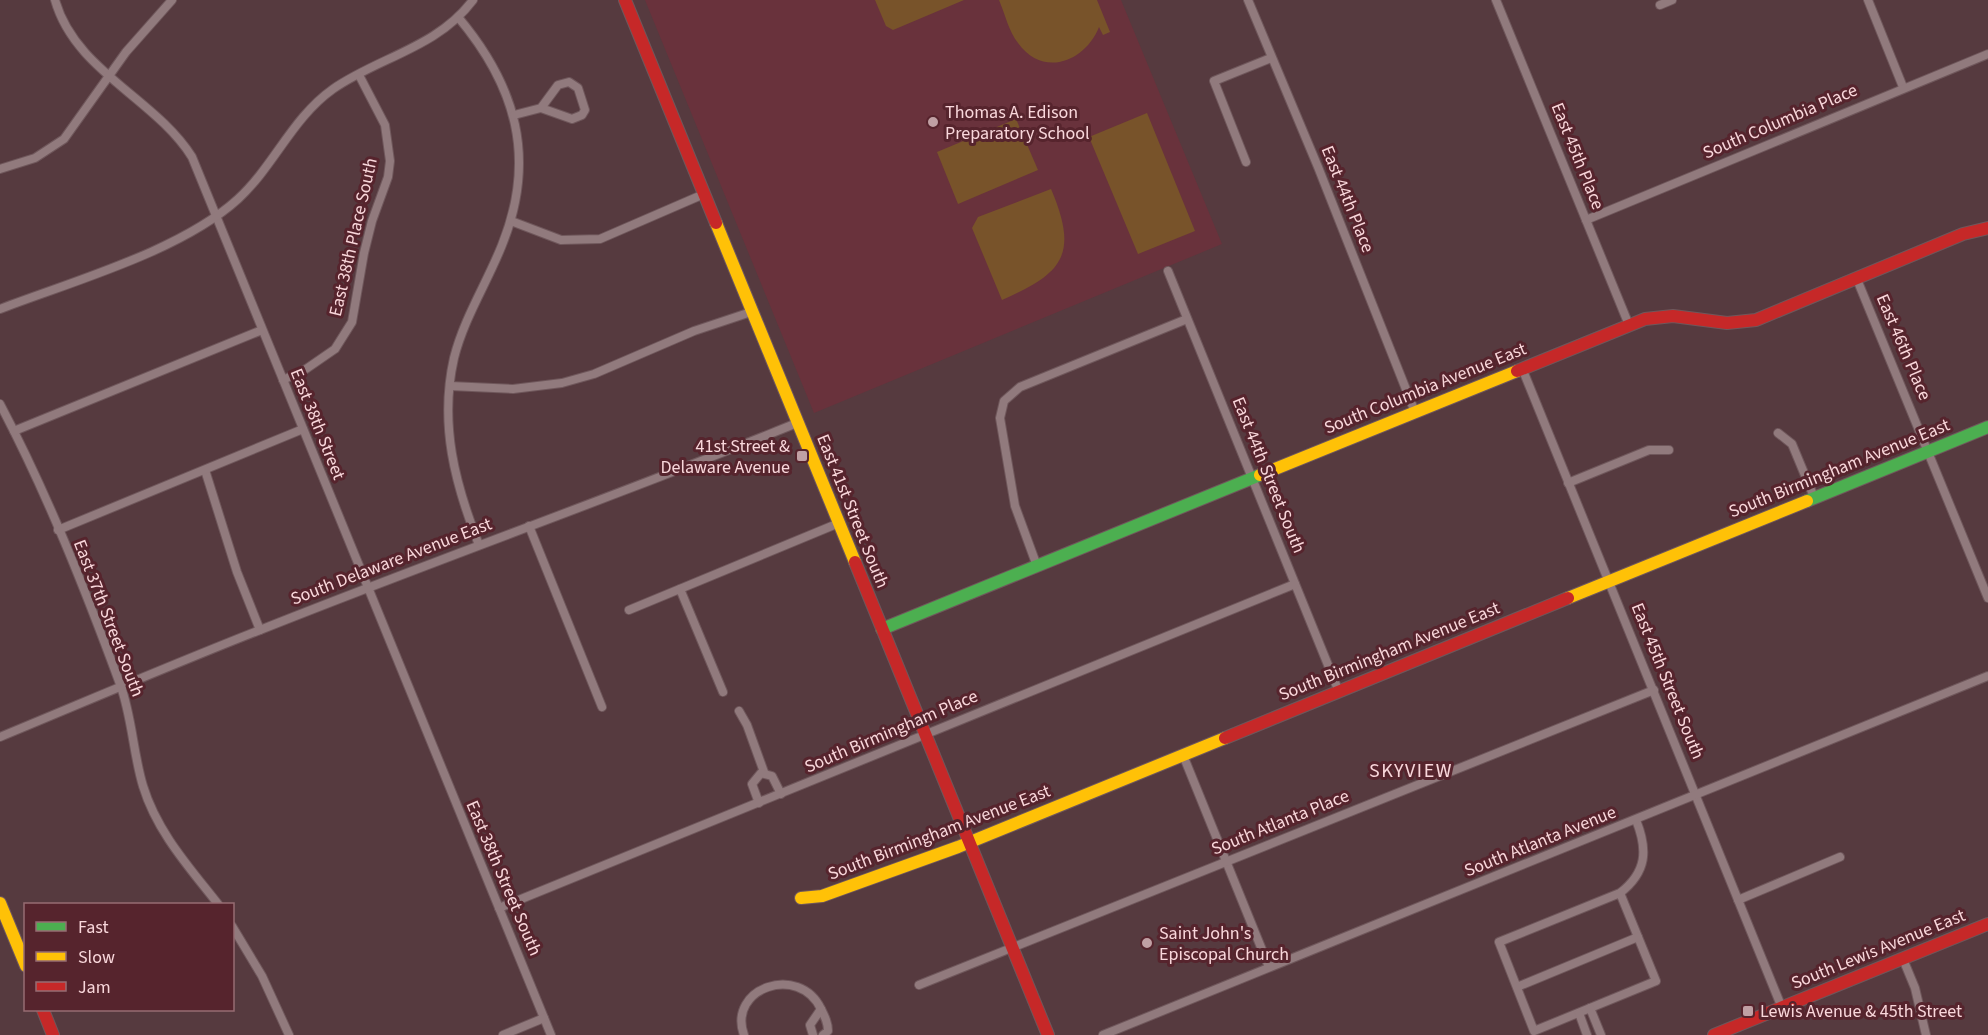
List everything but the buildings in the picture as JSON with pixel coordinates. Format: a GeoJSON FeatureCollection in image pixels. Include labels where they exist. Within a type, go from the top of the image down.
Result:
{"type":"FeatureCollection","features":[{"type":"Feature","properties":{"kind":"street"},"geometry":{"type":"LineString","coordinates":[[55,0],[67,28],[98,67],[109,76]]}},
{"type":"Feature","properties":{"kind":"street"},"geometry":{"type":"LineString","coordinates":[[0,169],[35,158],[56,146],[75,126],[140,34],[172,0]]}},
{"type":"Feature","properties":{"kind":"street"},"geometry":{"type":"LineString","coordinates":[[0,309],[155,250],[217,216],[254,183],[307,111],[335,88],[420,45],[458,17],[473,0]]}},
{"type":"Feature","properties":{"kind":"street","name":"East 41st Street South"},"geometry":{"type":"LineString","coordinates":[[625,0],[1048,1035]]}},
{"type":"Feature","properties":{"kind":"street","name":"East 44th Place"},"geometry":{"type":"LineString","coordinates":[[1248,0],[1318,167],[1415,412]]}},
{"type":"Feature","properties":{"kind":"street","name":"East 45th Place"},"geometry":{"type":"LineString","coordinates":[[1496,0],[1629,325]]}},
{"type":"Feature","properties":{"kind":"street"},"geometry":{"type":"LineString","coordinates":[[1660,5],[1672,0]]}},
{"type":"Feature","properties":{"kind":"street"},"geometry":{"type":"LineString","coordinates":[[1868,0],[1903,87]]}},
{"type":"Feature","properties":{"kind":"street"},"geometry":{"type":"LineString","coordinates":[[458,17],[496,69],[514,115],[519,166],[511,221],[465,326],[454,358],[450,386],[448,428],[454,474],[478,545]]}},
{"type":"Feature","properties":{"kind":"street","name":"South Columbia Place"},"geometry":{"type":"LineString","coordinates":[[1586,220],[1903,87],[1988,54]]}},
{"type":"Feature","properties":{"kind":"street"},"geometry":{"type":"LineString","coordinates":[[1246,162],[1214,81],[1271,58]]}},
{"type":"Feature","properties":{"kind":"street","name":"East 38th Place South"},"geometry":{"type":"LineString","coordinates":[[283,380],[306,369],[335,349],[352,322],[364,253],[372,220],[388,177],[390,161],[385,125],[359,75]]}},
{"type":"Feature","properties":{"kind":"street","name":"East 38th Street"},"geometry":{"type":"LineString","coordinates":[[109,76],[172,131],[192,157],[426,734]]}},
{"type":"Feature","properties":{"kind":"street"},"geometry":{"type":"LineString","coordinates":[[514,115],[541,108],[572,119],[582,115],[585,110],[578,88],[568,82],[558,85],[541,108]]}},
{"type":"Feature","properties":{"kind":"street"},"geometry":{"type":"LineString","coordinates":[[511,221],[561,240],[600,239],[704,194]]}},
{"type":"Feature","properties":{"kind":"street","name":"South Columbia Avenue East"},"geometry":{"type":"LineString","coordinates":[[882,629],[1629,325],[1661,314],[1680,315],[1721,324],[1739,324],[1756,320],[1963,234],[1988,228]]}},
{"type":"Feature","properties":{"kind":"street","name":"East 44th Street South"},"geometry":{"type":"LineString","coordinates":[[1168,271],[1339,692]]}},
{"type":"Feature","properties":{"kind":"street","name":"East 46th Place"},"geometry":{"type":"LineString","coordinates":[[1856,277],[1988,598]]}},
{"type":"Feature","properties":{"kind":"street"},"geometry":{"type":"LineString","coordinates":[[450,386],[513,390],[562,383],[594,374],[694,331],[751,312]]}},
{"type":"Feature","properties":{"kind":"street"},"geometry":{"type":"LineString","coordinates":[[1037,566],[1016,506],[1000,418],[1004,401],[1020,387],[1187,319]]}},
{"type":"Feature","properties":{"kind":"street"},"geometry":{"type":"LineString","coordinates":[[14,431],[262,330]]}},
{"type":"Feature","properties":{"kind":"street","name":"East 45th Street South"},"geometry":{"type":"LineString","coordinates":[[1522,368],[1782,1008]]}},
{"type":"Feature","properties":{"kind":"street","name":"East 37th Street South"},"geometry":{"type":"LineString","coordinates":[[0,404],[58,530],[121,687],[138,769],[154,815],[167,838],[217,903]]}},
{"type":"Feature","properties":{"kind":"street","name":"South Delaware Avenue East"},"geometry":{"type":"LineString","coordinates":[[0,737],[260,630],[797,423]]}},
{"type":"Feature","properties":{"kind":"street","name":"South Birmingham Avenue East"},"geometry":{"type":"LineString","coordinates":[[801,898],[822,896],[969,842],[1988,427]]}},
{"type":"Feature","properties":{"kind":"street"},"geometry":{"type":"LineString","coordinates":[[58,530],[303,429]]}},
{"type":"Feature","properties":{"kind":"street"},"geometry":{"type":"LineString","coordinates":[[1778,433],[1792,444],[1814,497]]}},
{"type":"Feature","properties":{"kind":"street"},"geometry":{"type":"LineString","coordinates":[[1568,483],[1649,450],[1669,450]]}},
{"type":"Feature","properties":{"kind":"street"},"geometry":{"type":"LineString","coordinates":[[205,470],[237,572],[260,630]]}},
{"type":"Feature","properties":{"kind":"street"},"geometry":{"type":"LineString","coordinates":[[629,610],[839,523]]}},
{"type":"Feature","properties":{"kind":"street"},"geometry":{"type":"LineString","coordinates":[[529,526],[602,707]]}},
{"type":"Feature","properties":{"kind":"street","name":"South Birmingham Place"},"geometry":{"type":"LineString","coordinates":[[499,909],[1295,584]]}},
{"type":"Feature","properties":{"kind":"street"},"geometry":{"type":"LineString","coordinates":[[680,589],[723,692]]}},
{"type":"Feature","properties":{"kind":"street","name":"South Atlanta Avenue"},"geometry":{"type":"LineString","coordinates":[[1103,1035],[1988,676]]}},
{"type":"Feature","properties":{"kind":"street","name":"South Atlanta Place"},"geometry":{"type":"LineString","coordinates":[[919,986],[1654,690]]}},
{"type":"Feature","properties":{"kind":"street"},"geometry":{"type":"LineString","coordinates":[[739,711],[747,725],[764,772],[772,776],[781,794]]}},
{"type":"Feature","properties":{"kind":"street","name":"East 38th Street South"},"geometry":{"type":"LineString","coordinates":[[426,734],[551,1035]]}},
{"type":"Feature","properties":{"kind":"street"},"geometry":{"type":"LineString","coordinates":[[1183,754],[1269,967]]}},
{"type":"Feature","properties":{"kind":"street"},"geometry":{"type":"LineString","coordinates":[[759,803],[752,784],[757,775],[764,772]]}},
{"type":"Feature","properties":{"kind":"street"},"geometry":{"type":"LineString","coordinates":[[1620,893],[1656,981],[1534,1031],[1498,942],[1620,893],[1640,871],[1644,854],[1641,833],[1636,820]]}},
{"type":"Feature","properties":{"kind":"street"},"geometry":{"type":"LineString","coordinates":[[1738,900],[1840,857]]}},
{"type":"Feature","properties":{"kind":"street"},"geometry":{"type":"LineString","coordinates":[[0,903],[24,961]]}},
{"type":"Feature","properties":{"kind":"street","name":"South Lewis Avenue East"},"geometry":{"type":"LineString","coordinates":[[1714,1035],[1988,924]]}},
{"type":"Feature","properties":{"kind":"street"},"geometry":{"type":"LineString","coordinates":[[234,929],[262,975],[289,1035]]}},
{"type":"Feature","properties":{"kind":"street"},"geometry":{"type":"LineString","coordinates":[[1517,987],[1638,937]]}},
{"type":"Feature","properties":{"kind":"street"},"geometry":{"type":"LineString","coordinates":[[1903,958],[1915,988],[1926,1035]]}},
{"type":"Feature","properties":{"kind":"street"},"geometry":{"type":"LineString","coordinates":[[744,1035],[741,1026],[742,1012],[747,1002],[768,988],[791,984],[811,992],[828,1025],[828,1031],[823,1035]]}},
{"type":"Feature","properties":{"kind":"street"},"geometry":{"type":"LineString","coordinates":[[1590,1008],[1601,1035]]}},
{"type":"Feature","properties":{"kind":"street"},"geometry":{"type":"LineString","coordinates":[[813,1035],[810,1025],[821,1009]]}},
{"type":"Feature","properties":{"kind":"street"},"geometry":{"type":"LineString","coordinates":[[43,1011],[53,1035]]}},
{"type":"Feature","properties":{"kind":"street"},"geometry":{"type":"LineString","coordinates":[[1579,1013],[1587,1035]]}},
{"type":"Feature","properties":{"kind":"street"},"geometry":{"type":"LineString","coordinates":[[503,1035],[544,1018]]}},
{"type":"Feature","properties":{"kind":"shaded area","name":"Thomas A. Edison Preparatory School"},"geometry":{"type":"Polygon","coordinates":[[[645,0],[1121,0],[1222,244],[814,413],[645,0]]]}},
{"type":"Feature","properties":{"kind":"shaded area"},"geometry":{"type":"Polygon","coordinates":[[[875,0],[964,0],[893,30],[886,26],[875,0]]]}},
{"type":"Feature","properties":{"kind":"shaded area"},"geometry":{"type":"Polygon","coordinates":[[[999,0],[1097,0],[1110,32],[1103,35],[1099,27],[1093,39],[1074,57],[1051,63],[1039,60],[1028,54],[1015,39],[999,0]]]}},
{"type":"Feature","properties":{"kind":"shaded area"},"geometry":{"type":"Polygon","coordinates":[[[1147,113],[1195,231],[1138,254],[1089,137],[1147,113]]]}},
{"type":"Feature","properties":{"kind":"shaded area"},"geometry":{"type":"Polygon","coordinates":[[[1016,119],[1038,170],[958,204],[937,152],[1016,119]]]}},
{"type":"Feature","properties":{"kind":"shaded area"},"geometry":{"type":"Polygon","coordinates":[[[1051,189],[1064,230],[1064,246],[1060,259],[1052,270],[1039,281],[1002,300],[972,228],[978,217],[1051,189]]]}},
{"type":"Feature","properties":{"kind":"traffic: fast"},"geometry":{"type":"LineString","coordinates":[[1807,501],[1988,427]]}},
{"type":"Feature","properties":{"kind":"traffic: fast"},"geometry":{"type":"LineString","coordinates":[[882,629],[1260,475]]}},
{"type":"Feature","properties":{"kind":"traffic: slow"},"geometry":{"type":"LineString","coordinates":[[716,223],[855,562]]}},
{"type":"Feature","properties":{"kind":"traffic: slow"},"geometry":{"type":"LineString","coordinates":[[1260,475],[1517,371]]}},
{"type":"Feature","properties":{"kind":"traffic: slow"},"geometry":{"type":"LineString","coordinates":[[1568,598],[1807,501]]}},
{"type":"Feature","properties":{"kind":"traffic: slow"},"geometry":{"type":"LineString","coordinates":[[801,898],[822,896],[958,847],[1225,738]]}},
{"type":"Feature","properties":{"kind":"traffic: slow"},"geometry":{"type":"LineString","coordinates":[[0,903],[24,961]]}},
{"type":"Feature","properties":{"kind":"traffic: jam"},"geometry":{"type":"LineString","coordinates":[[625,0],[716,223]]}},
{"type":"Feature","properties":{"kind":"traffic: jam"},"geometry":{"type":"LineString","coordinates":[[1517,371],[1645,319],[1673,316],[1727,323],[1756,320],[1963,234],[1988,228]]}},
{"type":"Feature","properties":{"kind":"traffic: jam"},"geometry":{"type":"LineString","coordinates":[[855,562],[1048,1035]]}},
{"type":"Feature","properties":{"kind":"traffic: jam"},"geometry":{"type":"LineString","coordinates":[[1225,738],[1568,598]]}},
{"type":"Feature","properties":{"kind":"traffic: jam"},"geometry":{"type":"LineString","coordinates":[[1714,1035],[1988,924]]}},
{"type":"Feature","properties":{"kind":"traffic: jam"},"geometry":{"type":"LineString","coordinates":[[43,1011],[53,1035]]}},
{"type":"Feature","properties":{"kind":"place","name":"Thomas A. Edison Preparatory School"},"geometry":{"type":"Point","coordinates":[933,122]}},
{"type":"Feature","properties":{"kind":"place","name":"41st Street & Delaware Avenue"},"geometry":{"type":"Point","coordinates":[802,456]}},
{"type":"Feature","properties":{"kind":"place","name":"Saint John's Episcopal Church"},"geometry":{"type":"Point","coordinates":[1147,943]}},
{"type":"Feature","properties":{"kind":"place","name":"Lewis Avenue & 45th Street"},"geometry":{"type":"Point","coordinates":[1748,1011]}},
{"type":"Feature","properties":{"kind":"district","name":"SKYVIEW"},"geometry":{"type":"Point","coordinates":[1411,770]}}]}
